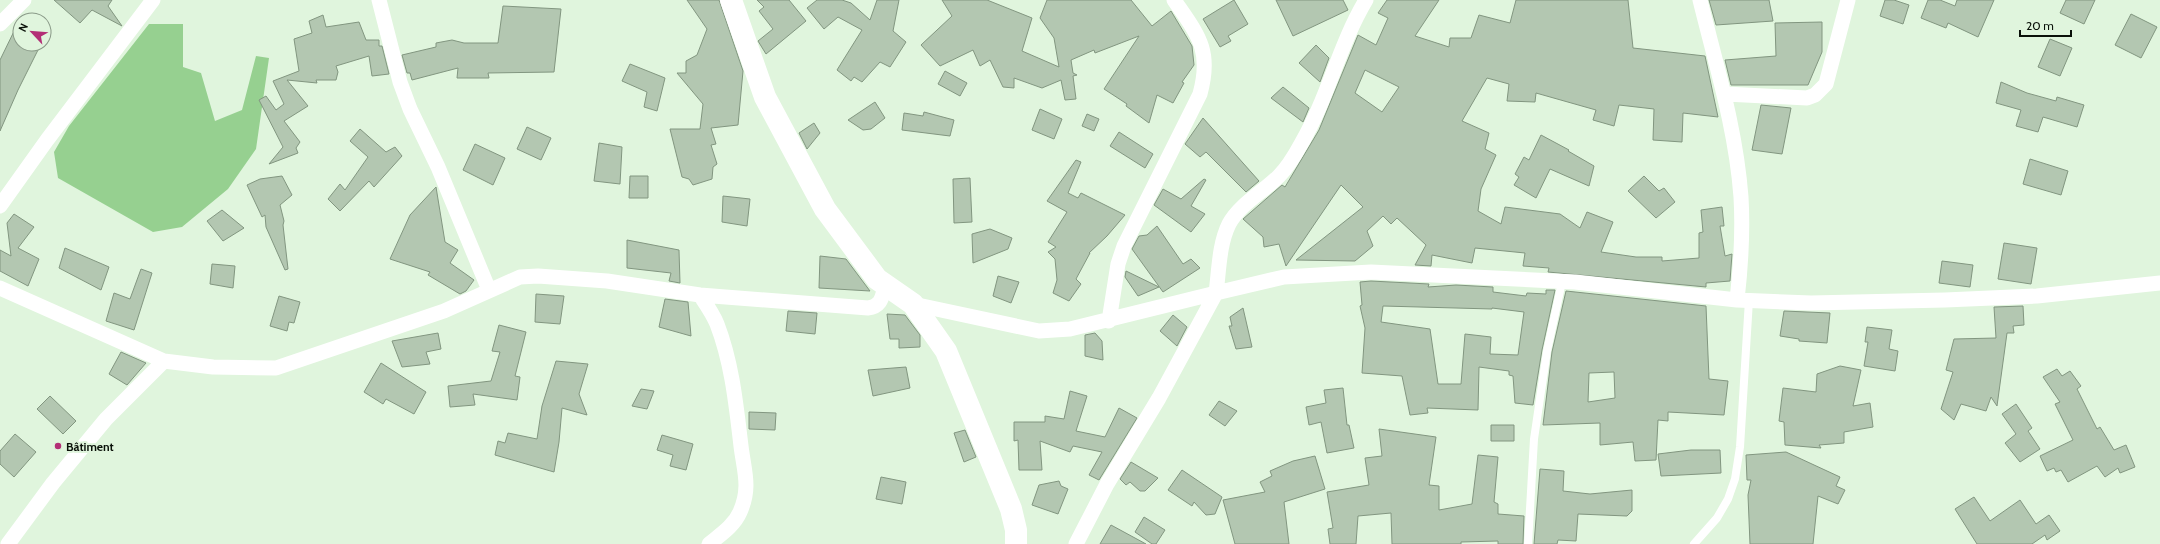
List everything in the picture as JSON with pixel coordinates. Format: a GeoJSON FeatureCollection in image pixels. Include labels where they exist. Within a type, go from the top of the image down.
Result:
{"type":"FeatureCollection","features":[{"type":"Feature","properties":{"kind":"street"},"geometry":{"type":"LineString","coordinates":[[0,24],[24,0]]}},
{"type":"Feature","properties":{"kind":"street"},"geometry":{"type":"LineString","coordinates":[[0,206],[47,140],[153,0]]}},
{"type":"Feature","properties":{"kind":"street"},"geometry":{"type":"LineString","coordinates":[[379,0],[400,82],[410,109],[438,167],[489,290]]}},
{"type":"Feature","properties":{"kind":"street"},"geometry":{"type":"LineString","coordinates":[[731,0],[765,97],[821,203],[852,248],[877,279],[913,304],[1039,331],[1070,329],[1284,276],[1322,274],[1371,272],[1562,282],[1743,300],[1811,303],[2037,296],[2160,283]]}},
{"type":"Feature","properties":{"kind":"street"},"geometry":{"type":"LineString","coordinates":[[1109,320],[1118,264],[1124,246],[1200,94],[1204,79],[1206,66],[1199,36],[1174,0]]}},
{"type":"Feature","properties":{"kind":"street"},"geometry":{"type":"LineString","coordinates":[[1076,544],[1108,484],[1159,398],[1216,293],[1224,239],[1228,226],[1235,215],[1279,176],[1302,143],[1314,119],[1350,32],[1366,0]]}},
{"type":"Feature","properties":{"kind":"street"},"geometry":{"type":"LineString","coordinates":[[1700,0],[1725,94],[1741,196],[1743,300]]}},
{"type":"Feature","properties":{"kind":"street"},"geometry":{"type":"LineString","coordinates":[[1725,94],[1807,98],[1821,91],[1826,84],[1848,0]]}},
{"type":"Feature","properties":{"kind":"street"},"geometry":{"type":"LineString","coordinates":[[0,288],[164,361],[213,367],[276,368],[444,311],[520,277],[538,276],[607,281],[700,294],[868,308],[874,308],[879,302],[885,286]]}},
{"type":"Feature","properties":{"kind":"street"},"geometry":{"type":"LineString","coordinates":[[700,294],[716,323],[730,365],[736,401],[741,449],[746,470],[746,492],[740,513],[732,526],[709,544]]}},
{"type":"Feature","properties":{"kind":"street"},"geometry":{"type":"LineString","coordinates":[[913,304],[946,351],[1011,509],[1016,530],[1016,544]]}},
{"type":"Feature","properties":{"kind":"street"},"geometry":{"type":"LineString","coordinates":[[8,544],[53,483],[101,425],[164,361]]}},
{"type":"Feature","properties":{"kind":"lane"},"geometry":{"type":"LineString","coordinates":[[1528,544],[1534,439],[1547,351],[1562,282]]}},
{"type":"Feature","properties":{"kind":"lane"},"geometry":{"type":"LineString","coordinates":[[1694,544],[1717,518],[1728,499],[1735,479],[1742,425],[1743,300]]}},
{"type":"Feature","properties":{"kind":"green space"},"geometry":{"type":"Polygon","coordinates":[[[149,24],[183,24],[183,67],[201,73],[215,121],[242,110],[256,56],[269,58],[256,149],[228,189],[182,227],[153,232],[58,178],[54,152],[69,126],[149,24]]]}},
{"type":"Feature","properties":{"kind":"building"},"geometry":{"type":"Polygon","coordinates":[[[54,0],[112,0],[108,6],[122,26],[92,10],[80,23],[54,0]]]}},
{"type":"Feature","properties":{"kind":"building"},"geometry":{"type":"Polygon","coordinates":[[[687,0],[719,0],[743,71],[738,125],[711,128],[716,144],[711,145],[717,164],[713,167],[712,179],[693,185],[689,179],[682,177],[670,129],[700,129],[703,104],[677,73],[686,73],[686,61],[697,55],[707,29],[687,0]]]}},
{"type":"Feature","properties":{"kind":"building"},"geometry":{"type":"Polygon","coordinates":[[[757,0],[789,0],[806,21],[766,54],[758,41],[773,29],[759,11],[764,7],[757,0]]]}},
{"type":"Feature","properties":{"kind":"building"},"geometry":{"type":"Polygon","coordinates":[[[817,0],[842,0],[851,3],[870,20],[877,0],[899,0],[893,31],[906,42],[890,67],[880,62],[862,82],[854,77],[851,81],[837,70],[862,30],[838,17],[824,29],[807,8],[817,0]]]}},
{"type":"Feature","properties":{"kind":"building"},"geometry":{"type":"Polygon","coordinates":[[[942,0],[987,0],[1032,18],[1022,51],[1059,67],[1054,38],[1040,18],[1047,0],[1131,0],[1152,26],[1171,11],[1192,46],[1194,65],[1182,82],[1184,83],[1173,103],[1157,95],[1149,123],[1126,106],[1127,104],[1104,89],[1139,36],[1095,53],[1094,50],[1071,60],[1073,73],[1077,75],[1073,76],[1076,99],[1065,100],[1061,80],[1042,88],[1014,78],[1014,88],[1003,87],[990,60],[980,66],[973,50],[940,66],[921,45],[952,16],[942,0]]]}},
{"type":"Feature","properties":{"kind":"building"},"geometry":{"type":"Polygon","coordinates":[[[1234,0],[1248,24],[1228,36],[1231,41],[1220,47],[1203,19],[1234,0]]]}},
{"type":"Feature","properties":{"kind":"building"},"geometry":{"type":"Polygon","coordinates":[[[1276,0],[1343,0],[1348,10],[1293,36],[1276,0]]]}},
{"type":"Feature","properties":{"kind":"building"},"geometry":{"type":"Polygon","coordinates":[[[1387,0],[1439,0],[1415,36],[1449,47],[1450,38],[1471,38],[1479,15],[1510,23],[1516,0],[1628,0],[1633,48],[1705,56],[1718,117],[1683,113],[1682,142],[1653,140],[1654,109],[1619,105],[1614,126],[1593,120],[1596,110],[1536,93],[1535,102],[1507,101],[1509,84],[1487,78],[1462,121],[1489,133],[1485,149],[1496,155],[1481,189],[1478,211],[1501,224],[1505,207],[1560,214],[1580,228],[1587,212],[1613,222],[1601,252],[1636,257],[1662,257],[1662,261],[1699,258],[1699,233],[1703,232],[1701,210],[1722,207],[1724,226],[1720,226],[1725,256],[1732,254],[1730,281],[1706,283],[1706,287],[1548,272],[1549,268],[1523,266],[1525,253],[1475,248],[1472,263],[1432,255],[1431,266],[1415,265],[1426,245],[1397,218],[1391,224],[1383,216],[1367,231],[1373,246],[1355,261],[1296,260],[1363,207],[1341,185],[1286,266],[1279,244],[1264,247],[1263,237],[1243,219],[1282,185],[1285,187],[1319,130],[1358,35],[1376,45],[1388,18],[1378,13],[1387,0]],[[1365,70],[1355,93],[1382,112],[1399,87],[1365,70]]]}},
{"type":"Feature","properties":{"kind":"building"},"geometry":{"type":"Polygon","coordinates":[[[1709,0],[1769,0],[1773,21],[1716,25],[1709,0]]]}},
{"type":"Feature","properties":{"kind":"building"},"geometry":{"type":"Polygon","coordinates":[[[1885,0],[1894,0],[1909,5],[1903,24],[1880,16],[1885,0]]]}},
{"type":"Feature","properties":{"kind":"building"},"geometry":{"type":"Polygon","coordinates":[[[1928,0],[1940,0],[1955,6],[1957,0],[1994,0],[1978,37],[1948,23],[1946,28],[1921,18],[1928,0]]]}},
{"type":"Feature","properties":{"kind":"building"},"geometry":{"type":"Polygon","coordinates":[[[2066,0],[2095,0],[2084,24],[2060,13],[2066,0]]]}},
{"type":"Feature","properties":{"kind":"building"},"geometry":{"type":"Polygon","coordinates":[[[503,6],[561,9],[554,72],[488,73],[489,78],[457,78],[458,68],[412,80],[410,73],[407,73],[402,55],[436,47],[436,43],[452,40],[464,43],[498,43],[503,6]]]}},
{"type":"Feature","properties":{"kind":"building"},"geometry":{"type":"Polygon","coordinates":[[[2131,14],[2157,27],[2141,58],[2115,45],[2131,14]]]}},
{"type":"Feature","properties":{"kind":"building"},"geometry":{"type":"Polygon","coordinates":[[[323,15],[326,27],[359,22],[366,40],[379,40],[379,46],[382,46],[389,74],[372,76],[369,56],[336,66],[338,72],[336,80],[316,80],[317,83],[287,80],[308,106],[284,121],[300,142],[296,148],[298,153],[269,164],[283,147],[259,100],[266,96],[276,110],[284,104],[273,81],[299,71],[294,39],[312,33],[309,21],[323,15]]]}},
{"type":"Feature","properties":{"kind":"building"},"geometry":{"type":"Polygon","coordinates":[[[1822,22],[1822,52],[1808,85],[1731,85],[1725,60],[1776,56],[1775,23],[1822,22]]]}},
{"type":"Feature","properties":{"kind":"building"},"geometry":{"type":"Polygon","coordinates":[[[12,35],[12,52],[37,52],[0,131],[0,60],[12,35]]]}},
{"type":"Feature","properties":{"kind":"building"},"geometry":{"type":"Polygon","coordinates":[[[2050,39],[2072,48],[2060,76],[2038,67],[2050,39]]]}},
{"type":"Feature","properties":{"kind":"building"},"geometry":{"type":"Polygon","coordinates":[[[1316,45],[1329,58],[1320,82],[1299,63],[1316,45]]]}},
{"type":"Feature","properties":{"kind":"building"},"geometry":{"type":"Polygon","coordinates":[[[630,64],[665,78],[657,111],[644,107],[647,92],[622,81],[630,64]]]}},
{"type":"Feature","properties":{"kind":"building"},"geometry":{"type":"Polygon","coordinates":[[[945,71],[967,83],[960,96],[938,84],[945,71]]]}},
{"type":"Feature","properties":{"kind":"building"},"geometry":{"type":"Polygon","coordinates":[[[2001,82],[2027,93],[2056,101],[2057,97],[2084,105],[2077,127],[2043,117],[2038,132],[2016,126],[2021,110],[1996,103],[2001,82]]]}},
{"type":"Feature","properties":{"kind":"building"},"geometry":{"type":"Polygon","coordinates":[[[1283,87],[1309,108],[1303,122],[1271,98],[1283,87]]]}},
{"type":"Feature","properties":{"kind":"building"},"geometry":{"type":"Polygon","coordinates":[[[875,102],[885,118],[871,129],[863,130],[848,120],[875,102]]]}},
{"type":"Feature","properties":{"kind":"building"},"geometry":{"type":"Polygon","coordinates":[[[1761,105],[1791,108],[1782,154],[1752,150],[1761,105]]]}},
{"type":"Feature","properties":{"kind":"building"},"geometry":{"type":"Polygon","coordinates":[[[1040,109],[1062,119],[1054,139],[1032,130],[1040,109]]]}},
{"type":"Feature","properties":{"kind":"building"},"geometry":{"type":"Polygon","coordinates":[[[924,112],[954,120],[950,136],[902,130],[904,113],[923,116],[924,112]]]}},
{"type":"Feature","properties":{"kind":"building"},"geometry":{"type":"Polygon","coordinates":[[[1087,114],[1099,119],[1094,131],[1082,126],[1087,114]]]}},
{"type":"Feature","properties":{"kind":"building"},"geometry":{"type":"Polygon","coordinates":[[[1203,118],[1259,181],[1246,192],[1206,152],[1200,157],[1185,144],[1203,118]]]}},
{"type":"Feature","properties":{"kind":"building"},"geometry":{"type":"Polygon","coordinates":[[[814,123],[820,133],[807,149],[799,133],[814,123]]]}},
{"type":"Feature","properties":{"kind":"building"},"geometry":{"type":"Polygon","coordinates":[[[527,127],[551,138],[541,160],[517,149],[527,127]]]}},
{"type":"Feature","properties":{"kind":"building"},"geometry":{"type":"Polygon","coordinates":[[[360,129],[386,152],[395,147],[402,156],[374,187],[369,181],[340,211],[328,199],[340,184],[345,190],[368,157],[350,141],[360,129]]]}},
{"type":"Feature","properties":{"kind":"building"},"geometry":{"type":"Polygon","coordinates":[[[1119,132],[1153,154],[1145,168],[1110,146],[1119,132]]]}},
{"type":"Feature","properties":{"kind":"building"},"geometry":{"type":"Polygon","coordinates":[[[1541,135],[1594,166],[1589,186],[1550,169],[1536,198],[1514,185],[1519,177],[1515,174],[1524,157],[1529,160],[1541,135]]]}},
{"type":"Feature","properties":{"kind":"building"},"geometry":{"type":"Polygon","coordinates":[[[599,143],[622,147],[620,184],[594,181],[599,143]]]}},
{"type":"Feature","properties":{"kind":"building"},"geometry":{"type":"Polygon","coordinates":[[[475,144],[505,158],[493,185],[463,170],[475,144]]]}},
{"type":"Feature","properties":{"kind":"building"},"geometry":{"type":"Polygon","coordinates":[[[2030,159],[2068,171],[2061,195],[2023,184],[2030,159]]]}},
{"type":"Feature","properties":{"kind":"building"},"geometry":{"type":"Polygon","coordinates":[[[1076,160],[1081,162],[1068,193],[1078,198],[1081,193],[1125,215],[1107,236],[1089,253],[1076,279],[1081,284],[1069,301],[1053,293],[1057,280],[1055,259],[1048,252],[1056,247],[1048,242],[1067,212],[1047,201],[1076,160]]]}},
{"type":"Feature","properties":{"kind":"building"},"geometry":{"type":"Polygon","coordinates":[[[282,176],[292,195],[280,205],[284,221],[283,225],[288,269],[285,270],[266,227],[265,215],[262,217],[247,185],[260,179],[282,176]]]}},
{"type":"Feature","properties":{"kind":"building"},"geometry":{"type":"Polygon","coordinates":[[[630,176],[648,176],[648,198],[629,198],[630,176]]]}},
{"type":"Feature","properties":{"kind":"building"},"geometry":{"type":"Polygon","coordinates":[[[1644,176],[1659,191],[1664,188],[1675,202],[1656,218],[1628,191],[1644,176]]]}},
{"type":"Feature","properties":{"kind":"building"},"geometry":{"type":"Polygon","coordinates":[[[970,178],[972,222],[954,223],[953,179],[970,178]]]}},
{"type":"Feature","properties":{"kind":"building"},"geometry":{"type":"Polygon","coordinates":[[[1204,179],[1206,180],[1191,206],[1205,214],[1191,232],[1154,205],[1163,189],[1181,199],[1204,179]]]}},
{"type":"Feature","properties":{"kind":"building"},"geometry":{"type":"Polygon","coordinates":[[[436,187],[445,242],[458,250],[450,263],[474,280],[466,291],[460,294],[428,275],[430,272],[390,259],[410,215],[436,187]]]}},
{"type":"Feature","properties":{"kind":"building"},"geometry":{"type":"Polygon","coordinates":[[[723,196],[750,199],[747,226],[722,222],[723,196]]]}},
{"type":"Feature","properties":{"kind":"building"},"geometry":{"type":"Polygon","coordinates":[[[222,210],[244,228],[223,241],[207,221],[222,210]]]}},
{"type":"Feature","properties":{"kind":"building"},"geometry":{"type":"Polygon","coordinates":[[[14,214],[34,227],[18,248],[39,259],[28,286],[0,271],[0,250],[11,256],[7,223],[14,214]]]}},
{"type":"Feature","properties":{"kind":"building"},"geometry":{"type":"Polygon","coordinates":[[[1157,226],[1183,264],[1191,259],[1200,268],[1163,292],[1132,249],[1139,236],[1147,235],[1157,226]]]}},
{"type":"Feature","properties":{"kind":"building"},"geometry":{"type":"Polygon","coordinates":[[[990,229],[1012,238],[1008,249],[973,263],[972,234],[990,229]]]}},
{"type":"Feature","properties":{"kind":"building"},"geometry":{"type":"Polygon","coordinates":[[[627,240],[679,250],[680,283],[669,281],[671,273],[627,268],[627,240]]]}},
{"type":"Feature","properties":{"kind":"building"},"geometry":{"type":"Polygon","coordinates":[[[2004,243],[2037,248],[2031,284],[1998,279],[2004,243]]]}},
{"type":"Feature","properties":{"kind":"building"},"geometry":{"type":"Polygon","coordinates":[[[65,248],[109,267],[101,290],[59,268],[65,248]]]}},
{"type":"Feature","properties":{"kind":"building"},"geometry":{"type":"Polygon","coordinates":[[[820,256],[846,259],[870,291],[819,288],[820,256]]]}},
{"type":"Feature","properties":{"kind":"building"},"geometry":{"type":"Polygon","coordinates":[[[1942,261],[1973,265],[1970,287],[1939,283],[1942,261]]]}},
{"type":"Feature","properties":{"kind":"building"},"geometry":{"type":"Polygon","coordinates":[[[212,264],[235,266],[233,288],[210,284],[212,264]]]}},
{"type":"Feature","properties":{"kind":"building"},"geometry":{"type":"Polygon","coordinates":[[[141,269],[152,273],[134,330],[106,321],[114,293],[130,299],[141,269]]]}},
{"type":"Feature","properties":{"kind":"building"},"geometry":{"type":"Polygon","coordinates":[[[1126,271],[1159,287],[1138,296],[1125,277],[1126,271]]]}},
{"type":"Feature","properties":{"kind":"building"},"geometry":{"type":"Polygon","coordinates":[[[998,276],[1019,282],[1011,303],[993,296],[998,276]]]}},
{"type":"Feature","properties":{"kind":"building"},"geometry":{"type":"Polygon","coordinates":[[[1371,281],[1429,284],[1428,287],[1456,285],[1493,287],[1493,292],[1526,296],[1527,293],[1546,294],[1546,290],[1555,290],[1542,350],[1533,405],[1515,403],[1513,376],[1509,375],[1509,371],[1479,367],[1478,410],[1427,408],[1428,413],[1410,415],[1402,376],[1362,373],[1365,328],[1360,306],[1362,305],[1360,282],[1371,281]],[[1383,306],[1381,322],[1430,329],[1438,384],[1461,384],[1465,334],[1491,337],[1490,354],[1518,355],[1524,312],[1492,309],[1383,306]]]}},
{"type":"Feature","properties":{"kind":"building"},"geometry":{"type":"Polygon","coordinates":[[[1566,291],[1706,306],[1709,379],[1728,381],[1724,415],[1668,412],[1668,421],[1658,420],[1656,460],[1635,461],[1633,442],[1600,445],[1600,423],[1543,425],[1552,352],[1566,291]],[[1614,372],[1589,373],[1588,402],[1615,398],[1614,372]]]}},
{"type":"Feature","properties":{"kind":"building"},"geometry":{"type":"Polygon","coordinates":[[[536,294],[564,296],[560,324],[535,322],[536,294]]]}},
{"type":"Feature","properties":{"kind":"building"},"geometry":{"type":"Polygon","coordinates":[[[279,296],[300,302],[294,323],[289,322],[287,331],[270,326],[279,296]]]}},
{"type":"Feature","properties":{"kind":"building"},"geometry":{"type":"Polygon","coordinates":[[[665,299],[688,302],[691,336],[659,327],[665,299]]]}},
{"type":"Feature","properties":{"kind":"building"},"geometry":{"type":"Polygon","coordinates":[[[2023,306],[2024,325],[2013,326],[2014,333],[2007,333],[1997,406],[1991,397],[1986,411],[1961,404],[1954,420],[1941,409],[1953,372],[1946,370],[1954,339],[1996,338],[1994,307],[2023,306]]]}},
{"type":"Feature","properties":{"kind":"building"},"geometry":{"type":"Polygon","coordinates":[[[1243,308],[1252,347],[1236,349],[1229,326],[1232,326],[1230,317],[1243,308]]]}},
{"type":"Feature","properties":{"kind":"building"},"geometry":{"type":"Polygon","coordinates":[[[788,311],[817,313],[815,334],[786,331],[788,311]]]}},
{"type":"Feature","properties":{"kind":"building"},"geometry":{"type":"Polygon","coordinates":[[[1784,311],[1830,313],[1827,343],[1799,341],[1799,339],[1780,336],[1784,311]]]}},
{"type":"Feature","properties":{"kind":"building"},"geometry":{"type":"Polygon","coordinates":[[[887,314],[905,315],[920,335],[920,347],[899,348],[899,339],[890,339],[887,314]]]}},
{"type":"Feature","properties":{"kind":"building"},"geometry":{"type":"Polygon","coordinates":[[[1173,315],[1187,327],[1177,346],[1160,331],[1173,315]]]}},
{"type":"Feature","properties":{"kind":"building"},"geometry":{"type":"Polygon","coordinates":[[[499,325],[526,332],[515,376],[520,377],[517,400],[473,394],[475,405],[450,407],[448,386],[491,381],[500,352],[492,351],[499,325]]]}},
{"type":"Feature","properties":{"kind":"building"},"geometry":{"type":"Polygon","coordinates":[[[1867,327],[1892,330],[1889,349],[1898,351],[1895,371],[1864,366],[1868,342],[1865,342],[1867,327]]]}},
{"type":"Feature","properties":{"kind":"building"},"geometry":{"type":"Polygon","coordinates":[[[438,333],[441,349],[426,352],[430,364],[402,367],[392,341],[438,333]]]}},
{"type":"Feature","properties":{"kind":"building"},"geometry":{"type":"Polygon","coordinates":[[[1095,333],[1102,341],[1103,360],[1085,356],[1085,335],[1095,333]]]}},
{"type":"Feature","properties":{"kind":"building"},"geometry":{"type":"Polygon","coordinates":[[[121,352],[146,363],[127,385],[109,374],[121,352]]]}},
{"type":"Feature","properties":{"kind":"building"},"geometry":{"type":"Polygon","coordinates":[[[556,361],[588,364],[579,394],[587,415],[562,408],[559,442],[554,472],[495,455],[498,441],[505,443],[508,433],[537,439],[542,406],[556,361]]]}},
{"type":"Feature","properties":{"kind":"building"},"geometry":{"type":"Polygon","coordinates":[[[381,363],[426,392],[414,414],[386,399],[383,404],[364,392],[381,363]]]}},
{"type":"Feature","properties":{"kind":"building"},"geometry":{"type":"Polygon","coordinates":[[[1840,366],[1861,370],[1853,406],[1870,403],[1873,427],[1844,432],[1844,443],[1819,445],[1821,448],[1785,445],[1784,422],[1779,421],[1783,388],[1816,392],[1817,374],[1840,366]]]}},
{"type":"Feature","properties":{"kind":"building"},"geometry":{"type":"Polygon","coordinates":[[[906,367],[910,388],[873,396],[868,370],[906,367]]]}},
{"type":"Feature","properties":{"kind":"building"},"geometry":{"type":"Polygon","coordinates":[[[2057,369],[2062,376],[2070,371],[2081,386],[2077,389],[2097,429],[2100,427],[2114,450],[2126,445],[2135,467],[2120,473],[2118,468],[2105,477],[2097,466],[2068,482],[2061,470],[2056,472],[2054,468],[2047,471],[2040,456],[2073,440],[2055,404],[2060,402],[2043,377],[2057,369]]]}},
{"type":"Feature","properties":{"kind":"building"},"geometry":{"type":"Polygon","coordinates":[[[1343,388],[1347,425],[1349,425],[1354,448],[1327,453],[1321,422],[1309,425],[1306,407],[1326,403],[1324,390],[1343,388]]]}},
{"type":"Feature","properties":{"kind":"building"},"geometry":{"type":"Polygon","coordinates":[[[641,389],[654,391],[647,409],[632,406],[641,389]]]}},
{"type":"Feature","properties":{"kind":"building"},"geometry":{"type":"Polygon","coordinates":[[[1070,391],[1087,396],[1076,431],[1105,437],[1119,408],[1137,418],[1099,480],[1089,475],[1102,452],[1073,446],[1070,452],[1040,441],[1042,470],[1019,470],[1018,440],[1014,441],[1014,422],[1045,422],[1045,416],[1064,419],[1070,391]]]}},
{"type":"Feature","properties":{"kind":"building"},"geometry":{"type":"Polygon","coordinates":[[[50,396],[76,421],[63,434],[37,409],[50,396]]]}},
{"type":"Feature","properties":{"kind":"building"},"geometry":{"type":"Polygon","coordinates":[[[1219,401],[1237,411],[1225,426],[1209,415],[1219,401]]]}},
{"type":"Feature","properties":{"kind":"building"},"geometry":{"type":"Polygon","coordinates":[[[2016,404],[2032,428],[2028,431],[2040,449],[2020,462],[2005,443],[2016,434],[2002,414],[2016,404]]]}},
{"type":"Feature","properties":{"kind":"building"},"geometry":{"type":"Polygon","coordinates":[[[749,412],[776,413],[775,430],[749,429],[749,412]]]}},
{"type":"Feature","properties":{"kind":"building"},"geometry":{"type":"Polygon","coordinates":[[[1491,425],[1514,425],[1514,441],[1491,441],[1491,425]]]}},
{"type":"Feature","properties":{"kind":"building"},"geometry":{"type":"Polygon","coordinates":[[[1379,429],[1436,437],[1429,485],[1439,486],[1439,510],[1472,504],[1478,455],[1498,457],[1494,502],[1498,504],[1498,514],[1524,516],[1523,544],[1498,544],[1498,541],[1461,542],[1461,544],[1392,544],[1391,513],[1358,516],[1356,544],[1330,544],[1328,529],[1333,528],[1327,492],[1369,485],[1365,458],[1382,456],[1379,429]]]}},
{"type":"Feature","properties":{"kind":"building"},"geometry":{"type":"Polygon","coordinates":[[[965,430],[976,457],[964,462],[954,433],[965,430]]]}},
{"type":"Feature","properties":{"kind":"building"},"geometry":{"type":"Polygon","coordinates":[[[15,434],[36,452],[14,477],[0,464],[0,451],[15,434]]]}},
{"type":"Feature","properties":{"kind":"building"},"geometry":{"type":"Polygon","coordinates":[[[662,435],[693,444],[686,470],[670,466],[673,455],[657,450],[662,435]]]}},
{"type":"Feature","properties":{"kind":"building"},"geometry":{"type":"Polygon","coordinates":[[[1691,450],[1720,450],[1721,473],[1661,476],[1658,454],[1691,450]]]}},
{"type":"Feature","properties":{"kind":"building"},"geometry":{"type":"Polygon","coordinates":[[[1786,452],[1840,477],[1836,486],[1845,490],[1838,504],[1818,496],[1813,544],[1750,544],[1748,495],[1751,480],[1747,480],[1746,455],[1786,452]]]}},
{"type":"Feature","properties":{"kind":"building"},"geometry":{"type":"Polygon","coordinates":[[[1315,456],[1325,489],[1284,502],[1289,544],[1235,544],[1223,500],[1265,492],[1260,482],[1272,476],[1270,471],[1293,461],[1315,456]]]}},
{"type":"Feature","properties":{"kind":"building"},"geometry":{"type":"Polygon","coordinates":[[[1131,462],[1158,478],[1145,491],[1140,491],[1130,482],[1126,485],[1120,479],[1131,462]]]}},
{"type":"Feature","properties":{"kind":"building"},"geometry":{"type":"Polygon","coordinates":[[[1540,469],[1564,471],[1563,491],[1590,494],[1632,490],[1632,511],[1627,516],[1578,514],[1576,541],[1558,540],[1557,544],[1534,544],[1540,469]]]}},
{"type":"Feature","properties":{"kind":"building"},"geometry":{"type":"Polygon","coordinates":[[[1182,470],[1222,497],[1215,514],[1206,515],[1194,502],[1192,506],[1168,490],[1182,470]]]}},
{"type":"Feature","properties":{"kind":"building"},"geometry":{"type":"Polygon","coordinates":[[[881,477],[906,482],[902,504],[876,499],[881,477]]]}},
{"type":"Feature","properties":{"kind":"building"},"geometry":{"type":"Polygon","coordinates":[[[1059,481],[1061,486],[1068,489],[1058,514],[1032,505],[1039,485],[1059,481]]]}},
{"type":"Feature","properties":{"kind":"building"},"geometry":{"type":"Polygon","coordinates":[[[1974,497],[1990,521],[2020,500],[2036,524],[2049,515],[2060,531],[2047,540],[2045,535],[2032,544],[1977,544],[1955,509],[1974,497]]]}},
{"type":"Feature","properties":{"kind":"building"},"geometry":{"type":"Polygon","coordinates":[[[1144,517],[1165,530],[1156,544],[1152,544],[1135,532],[1144,517]]]}},
{"type":"Feature","properties":{"kind":"building"},"geometry":{"type":"Polygon","coordinates":[[[1111,525],[1146,544],[1100,544],[1111,525]]]}},
{"type":"Feature","properties":{"kind":"place","name":"Bâtiment"},"geometry":{"type":"Point","coordinates":[58,446]}}]}
